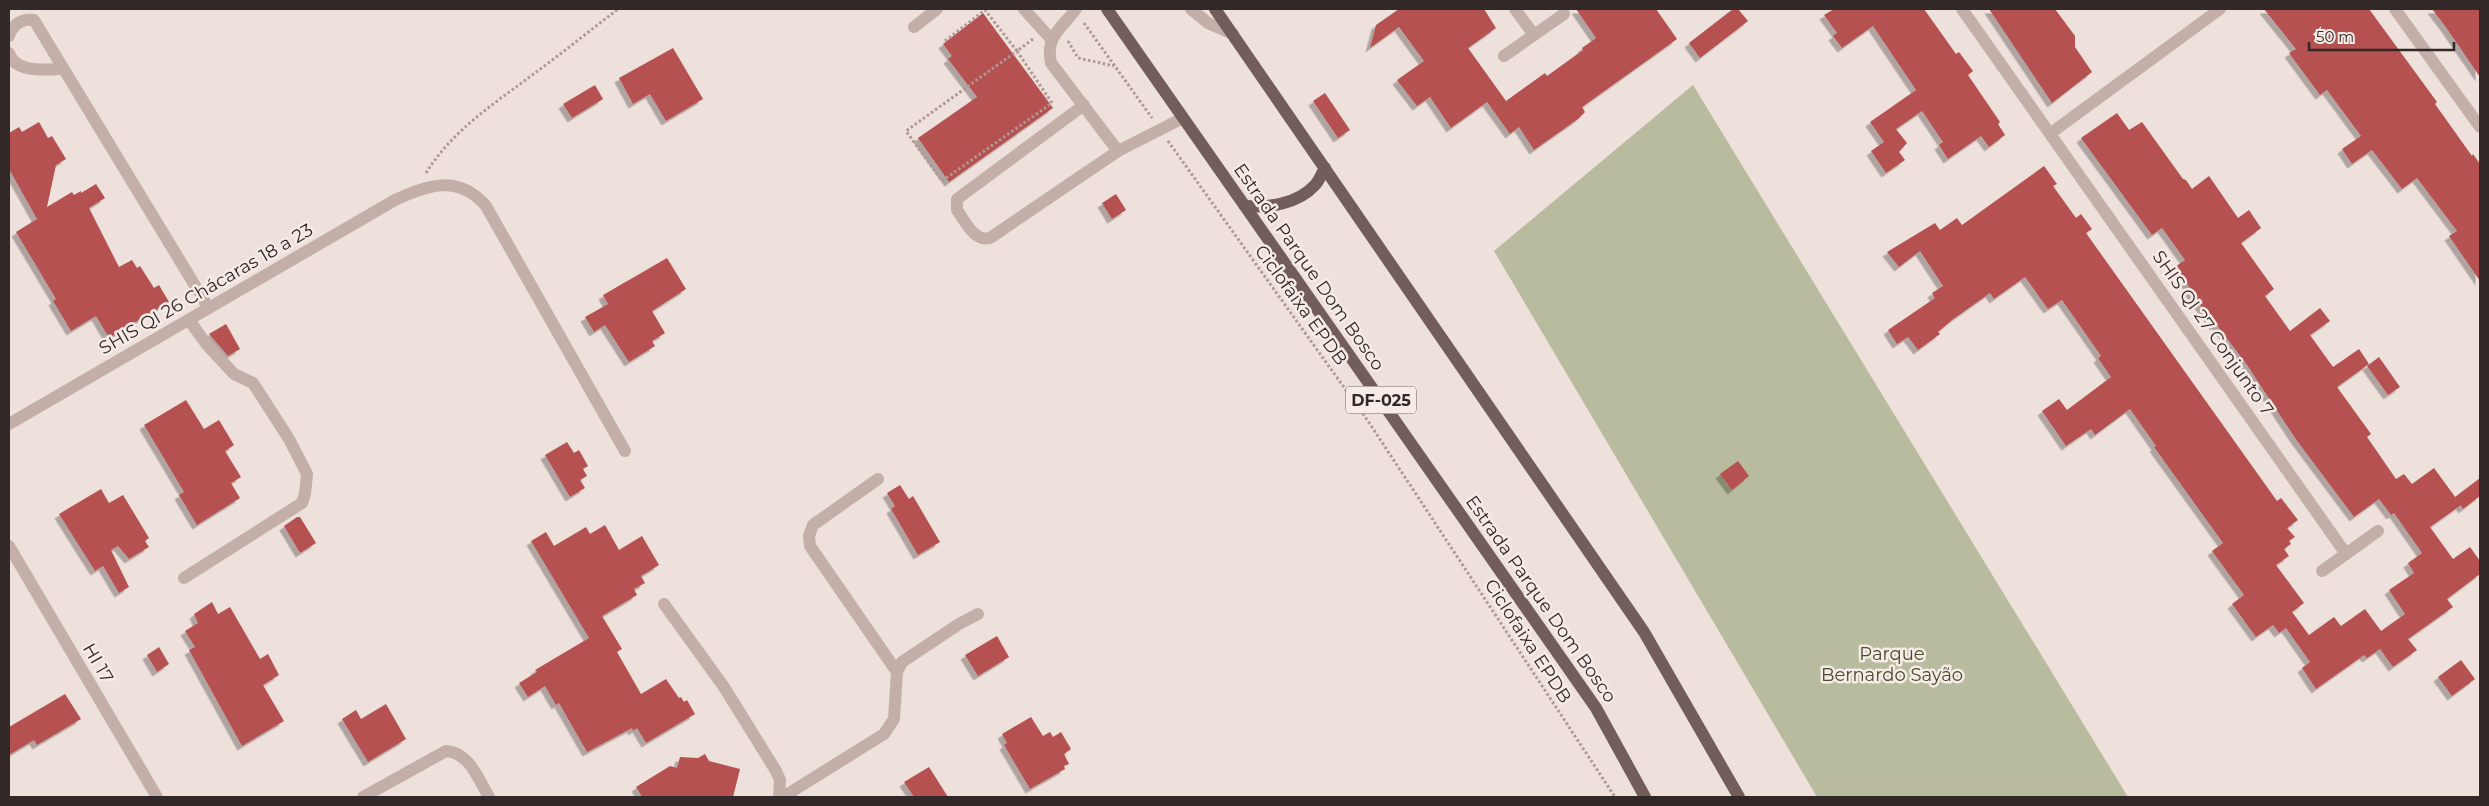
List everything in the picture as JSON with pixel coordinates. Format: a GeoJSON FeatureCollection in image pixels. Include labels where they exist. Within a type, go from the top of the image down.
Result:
{"type":"FeatureCollection","features":[{"type":"Feature","properties":{"kind":"main road","name":"Estrada Parque Dom Bosco"},"geometry":{"type":"LineString","coordinates":[[1107,9],[1596,708],[1645,797]]}},
{"type":"Feature","properties":{"kind":"main road"},"geometry":{"type":"LineString","coordinates":[[1215,9],[1644,632],[1739,797]]}},
{"type":"Feature","properties":{"kind":"main road"},"geometry":{"type":"LineString","coordinates":[[1244,206],[1264,208],[1300,196],[1315,185],[1325,168]]}},
{"type":"Feature","properties":{"kind":"street"},"geometry":{"type":"LineString","coordinates":[[914,27],[937,9]]}},
{"type":"Feature","properties":{"kind":"street"},"geometry":{"type":"LineString","coordinates":[[1024,9],[1047,35],[1051,63],[1118,151]]}},
{"type":"Feature","properties":{"kind":"street"},"geometry":{"type":"LineString","coordinates":[[1191,9],[1208,23],[1232,34]]}},
{"type":"Feature","properties":{"kind":"street"},"geometry":{"type":"LineString","coordinates":[[1515,9],[1534,35]]}},
{"type":"Feature","properties":{"kind":"street","name":"SHIS QI 27 Conjunto 7"},"geometry":{"type":"LineString","coordinates":[[1962,9],[2346,554]]}},
{"type":"Feature","properties":{"kind":"street"},"geometry":{"type":"LineString","coordinates":[[2051,133],[2220,9]]}},
{"type":"Feature","properties":{"kind":"street"},"geometry":{"type":"LineString","coordinates":[[2395,9],[2480,127]]}},
{"type":"Feature","properties":{"kind":"street"},"geometry":{"type":"LineString","coordinates":[[1047,35],[1060,29],[1075,10]]}},
{"type":"Feature","properties":{"kind":"street"},"geometry":{"type":"LineString","coordinates":[[1504,56],[1564,14]]}},
{"type":"Feature","properties":{"kind":"street"},"geometry":{"type":"LineString","coordinates":[[9,36],[15,25],[24,20],[34,20],[208,307]]}},
{"type":"Feature","properties":{"kind":"street"},"geometry":{"type":"LineString","coordinates":[[9,53],[18,64],[28,68],[64,69]]}},
{"type":"Feature","properties":{"kind":"street"},"geometry":{"type":"LineString","coordinates":[[1084,105],[957,199],[957,210],[977,237],[990,238],[1118,151],[1183,118]]}},
{"type":"Feature","properties":{"kind":"street"},"geometry":{"type":"LineString","coordinates":[[419,189],[442,186],[462,189],[478,198],[486,206],[625,451]]}},
{"type":"Feature","properties":{"kind":"street","name":"SHIS QI 26 Chácaras 18 a 23"},"geometry":{"type":"LineString","coordinates":[[9,424],[189,320],[208,307],[395,200],[419,189]]}},
{"type":"Feature","properties":{"kind":"street"},"geometry":{"type":"LineString","coordinates":[[184,578],[302,503],[307,474],[289,439],[254,382],[234,374],[207,345],[189,320]]}},
{"type":"Feature","properties":{"kind":"street"},"geometry":{"type":"LineString","coordinates":[[878,479],[813,525],[809,536],[810,546],[897,672]]}},
{"type":"Feature","properties":{"kind":"street"},"geometry":{"type":"LineString","coordinates":[[2322,571],[2378,531]]}},
{"type":"Feature","properties":{"kind":"street","name":"HI 17"},"geometry":{"type":"LineString","coordinates":[[9,546],[157,797]]}},
{"type":"Feature","properties":{"kind":"street"},"geometry":{"type":"LineString","coordinates":[[664,604],[724,687],[776,770],[780,780],[781,797],[884,734],[894,719],[897,672],[902,662],[959,624],[978,614]]}},
{"type":"Feature","properties":{"kind":"street"},"geometry":{"type":"LineString","coordinates":[[363,797],[446,751],[461,754],[468,761],[489,797]]}},
{"type":"Feature","properties":{"kind":"path"},"geometry":{"type":"LineString","coordinates":[[419,189],[438,153],[489,105],[539,70],[618,9]]}},
{"type":"Feature","properties":{"kind":"path"},"geometry":{"type":"LineString","coordinates":[[945,41],[985,10],[1017,51],[1052,103],[942,181],[906,132],[1017,51],[1047,35]]}},
{"type":"Feature","properties":{"kind":"path","name":"Ciclofaixa EPDB"},"geometry":{"type":"LineString","coordinates":[[1075,10],[1368,421],[1615,797]]}},
{"type":"Feature","properties":{"kind":"path"},"geometry":{"type":"LineString","coordinates":[[1060,29],[1078,58],[1115,66]]}},
{"type":"Feature","properties":{"kind":"green space","name":"Parque Bernardo Sayão"},"geometry":{"type":"Polygon","coordinates":[[[1693,85],[2128,797],[1817,797],[1494,251],[1693,85]]]}},
{"type":"Feature","properties":{"kind":"building"},"geometry":{"type":"Polygon","coordinates":[[[1399,9],[1484,9],[1496,28],[1468,48],[1506,101],[1545,73],[1547,76],[1583,50],[1582,48],[1596,38],[1576,9],[1656,9],[1677,39],[1582,107],[1585,112],[1578,119],[1534,150],[1519,127],[1510,134],[1487,102],[1451,128],[1430,97],[1417,106],[1397,80],[1424,61],[1399,27],[1370,48],[1376,25],[1399,9]]]}},
{"type":"Feature","properties":{"kind":"building"},"geometry":{"type":"Polygon","coordinates":[[[1733,9],[1738,9],[1748,21],[1700,58],[1689,43],[1733,9]]]}},
{"type":"Feature","properties":{"kind":"building"},"geometry":{"type":"Polygon","coordinates":[[[1834,9],[1924,9],[1956,54],[1959,52],[1973,71],[1968,75],[2000,122],[1998,124],[2005,135],[1989,147],[1981,136],[1948,159],[1939,145],[1943,142],[1922,111],[1896,129],[1907,143],[1899,152],[1905,160],[1886,173],[1871,151],[1884,142],[1870,122],[1916,90],[1873,26],[1842,48],[1833,36],[1837,33],[1824,15],[1834,9]]]}},
{"type":"Feature","properties":{"kind":"building"},"geometry":{"type":"Polygon","coordinates":[[[1989,9],[2055,9],[2075,36],[2075,47],[2092,72],[2052,103],[1989,9]]]}},
{"type":"Feature","properties":{"kind":"building"},"geometry":{"type":"Polygon","coordinates":[[[2264,9],[2369,9],[2437,102],[2435,104],[2472,156],[2473,154],[2480,164],[2480,281],[2449,236],[2457,231],[2417,178],[2402,189],[2372,150],[2352,164],[2342,149],[2361,136],[2327,90],[2320,95],[2289,53],[2296,49],[2264,9]]]}},
{"type":"Feature","properties":{"kind":"building"},"geometry":{"type":"Polygon","coordinates":[[[2432,9],[2480,9],[2480,77],[2445,26],[2432,9]]]}},
{"type":"Feature","properties":{"kind":"building"},"geometry":{"type":"Polygon","coordinates":[[[983,13],[1053,108],[949,182],[918,138],[977,97],[948,59],[952,56],[943,44],[983,13]]]}},
{"type":"Feature","properties":{"kind":"building"},"geometry":{"type":"Polygon","coordinates":[[[673,48],[703,99],[666,121],[650,94],[633,104],[619,78],[673,48]]]}},
{"type":"Feature","properties":{"kind":"building"},"geometry":{"type":"Polygon","coordinates":[[[595,85],[603,99],[572,118],[563,104],[595,85]]]}},
{"type":"Feature","properties":{"kind":"building"},"geometry":{"type":"Polygon","coordinates":[[[1325,93],[1350,130],[1338,138],[1313,101],[1325,93]]]}},
{"type":"Feature","properties":{"kind":"building"},"geometry":{"type":"Polygon","coordinates":[[[2117,113],[2129,130],[2142,122],[2192,189],[2209,176],[2238,218],[2249,210],[2261,228],[2241,243],[2274,289],[2265,296],[2290,331],[2320,308],[2330,321],[2310,335],[2333,367],[2359,349],[2369,364],[2337,387],[2371,434],[2367,437],[2396,479],[2404,474],[2412,484],[2434,468],[2461,505],[2430,527],[2453,559],[2470,547],[2480,561],[2480,574],[2447,599],[2453,607],[2408,639],[2417,650],[2393,667],[2380,649],[2367,658],[2364,655],[2316,689],[2302,668],[2310,662],[2286,628],[2279,633],[2273,625],[2256,637],[2232,604],[2244,595],[2212,551],[2223,543],[2154,447],[2156,446],[2130,409],[2095,435],[2091,429],[2066,446],[2042,411],[2059,399],[2067,410],[2111,377],[2098,358],[2101,356],[2062,300],[2048,309],[2025,277],[1994,299],[1990,293],[1952,320],[1938,332],[1940,334],[1918,350],[1908,337],[1897,344],[1888,330],[1935,298],[1932,293],[1943,286],[1920,251],[1899,267],[1887,252],[1935,223],[1940,230],[1957,218],[1962,225],[2044,166],[2057,184],[2053,186],[2076,218],[2081,214],[2092,229],[2086,233],[2277,501],[2281,498],[2298,520],[2287,528],[2295,537],[2289,541],[2291,544],[2284,549],[2289,556],[2276,565],[2304,603],[2292,612],[2309,635],[2334,617],[2341,626],[2365,609],[2381,631],[2405,614],[2389,590],[2414,573],[2408,563],[2422,553],[2394,513],[2391,515],[2379,499],[2354,517],[2295,438],[2247,365],[2188,289],[2190,288],[2175,267],[2185,260],[2162,228],[2152,235],[2081,138],[2117,113]]]}},
{"type":"Feature","properties":{"kind":"building"},"geometry":{"type":"Polygon","coordinates":[[[39,122],[48,138],[52,136],[66,159],[56,165],[47,207],[72,192],[74,195],[81,191],[81,193],[96,184],[105,198],[89,208],[119,267],[132,260],[137,268],[140,266],[154,288],[159,285],[169,302],[109,338],[96,316],[71,331],[53,301],[56,299],[16,232],[37,219],[9,169],[9,133],[19,127],[22,132],[39,122]]]}},
{"type":"Feature","properties":{"kind":"building"},"geometry":{"type":"Polygon","coordinates":[[[1116,194],[1126,210],[1112,219],[1102,203],[1116,194]]]}},
{"type":"Feature","properties":{"kind":"building"},"geometry":{"type":"Polygon","coordinates":[[[667,258],[686,289],[652,311],[665,333],[652,341],[655,346],[629,362],[605,325],[594,332],[585,317],[608,304],[603,295],[667,258]]]}},
{"type":"Feature","properties":{"kind":"building"},"geometry":{"type":"Polygon","coordinates":[[[226,324],[240,349],[228,356],[209,334],[226,324]]]}},
{"type":"Feature","properties":{"kind":"building"},"geometry":{"type":"Polygon","coordinates":[[[2379,357],[2400,387],[2388,395],[2367,366],[2379,357]]]}},
{"type":"Feature","properties":{"kind":"building"},"geometry":{"type":"Polygon","coordinates":[[[186,400],[204,429],[219,420],[234,445],[225,451],[241,477],[231,483],[240,498],[197,525],[179,495],[184,492],[144,425],[186,400]]]}},
{"type":"Feature","properties":{"kind":"building"},"geometry":{"type":"Polygon","coordinates":[[[567,442],[574,453],[579,450],[588,466],[583,469],[587,476],[580,480],[585,488],[570,497],[545,455],[567,442]]]}},
{"type":"Feature","properties":{"kind":"building"},"geometry":{"type":"Polygon","coordinates":[[[1738,461],[1749,476],[1732,490],[1720,474],[1738,461]]]}},
{"type":"Feature","properties":{"kind":"building"},"geometry":{"type":"Polygon","coordinates":[[[2480,478],[2480,496],[2463,509],[2455,497],[2480,478]]]}},
{"type":"Feature","properties":{"kind":"building"},"geometry":{"type":"Polygon","coordinates":[[[900,485],[909,499],[913,496],[940,542],[918,555],[891,509],[895,506],[887,493],[900,485]]]}},
{"type":"Feature","properties":{"kind":"building"},"geometry":{"type":"Polygon","coordinates":[[[101,489],[109,503],[123,495],[149,538],[145,541],[149,547],[129,559],[118,546],[111,550],[129,587],[119,593],[103,566],[95,571],[59,514],[101,489]]]}},
{"type":"Feature","properties":{"kind":"building"},"geometry":{"type":"Polygon","coordinates":[[[300,517],[316,543],[300,553],[284,526],[300,517]]]}},
{"type":"Feature","properties":{"kind":"building"},"geometry":{"type":"Polygon","coordinates":[[[605,525],[619,550],[642,536],[659,565],[641,576],[645,583],[634,589],[637,595],[602,616],[622,649],[617,652],[641,694],[666,679],[679,698],[681,697],[684,702],[687,700],[695,714],[646,743],[637,728],[633,731],[632,728],[587,752],[559,703],[556,705],[545,686],[528,697],[519,683],[537,672],[535,670],[589,638],[531,541],[546,532],[554,546],[586,527],[590,534],[605,525]]]}},
{"type":"Feature","properties":{"kind":"building"},"geometry":{"type":"Polygon","coordinates":[[[212,602],[218,614],[230,607],[260,659],[268,654],[279,675],[263,685],[284,721],[242,746],[189,650],[195,647],[185,631],[198,623],[194,614],[212,602]]]}},
{"type":"Feature","properties":{"kind":"building"},"geometry":{"type":"Polygon","coordinates":[[[997,636],[1009,657],[978,676],[965,655],[997,636]]]}},
{"type":"Feature","properties":{"kind":"building"},"geometry":{"type":"Polygon","coordinates":[[[159,647],[169,664],[157,672],[147,655],[159,647]]]}},
{"type":"Feature","properties":{"kind":"building"},"geometry":{"type":"Polygon","coordinates":[[[2461,660],[2475,679],[2452,696],[2438,677],[2461,660]]]}},
{"type":"Feature","properties":{"kind":"building"},"geometry":{"type":"Polygon","coordinates":[[[65,694],[81,719],[37,745],[34,740],[9,755],[9,727],[65,694]]]}},
{"type":"Feature","properties":{"kind":"building"},"geometry":{"type":"Polygon","coordinates":[[[386,704],[406,739],[368,762],[342,719],[356,710],[361,719],[386,704]]]}},
{"type":"Feature","properties":{"kind":"building"},"geometry":{"type":"Polygon","coordinates":[[[1031,717],[1043,736],[1050,732],[1053,737],[1061,732],[1071,749],[1064,754],[1069,764],[1064,766],[1065,769],[1030,789],[1004,745],[1007,743],[1002,734],[1031,717]]]}},
{"type":"Feature","properties":{"kind":"building"},"geometry":{"type":"Polygon","coordinates":[[[705,754],[709,761],[740,769],[733,797],[642,797],[636,787],[670,766],[677,768],[680,757],[698,758],[705,754]]]}},
{"type":"Feature","properties":{"kind":"building"},"geometry":{"type":"Polygon","coordinates":[[[929,767],[948,797],[914,797],[904,782],[929,767]]]}}]}
